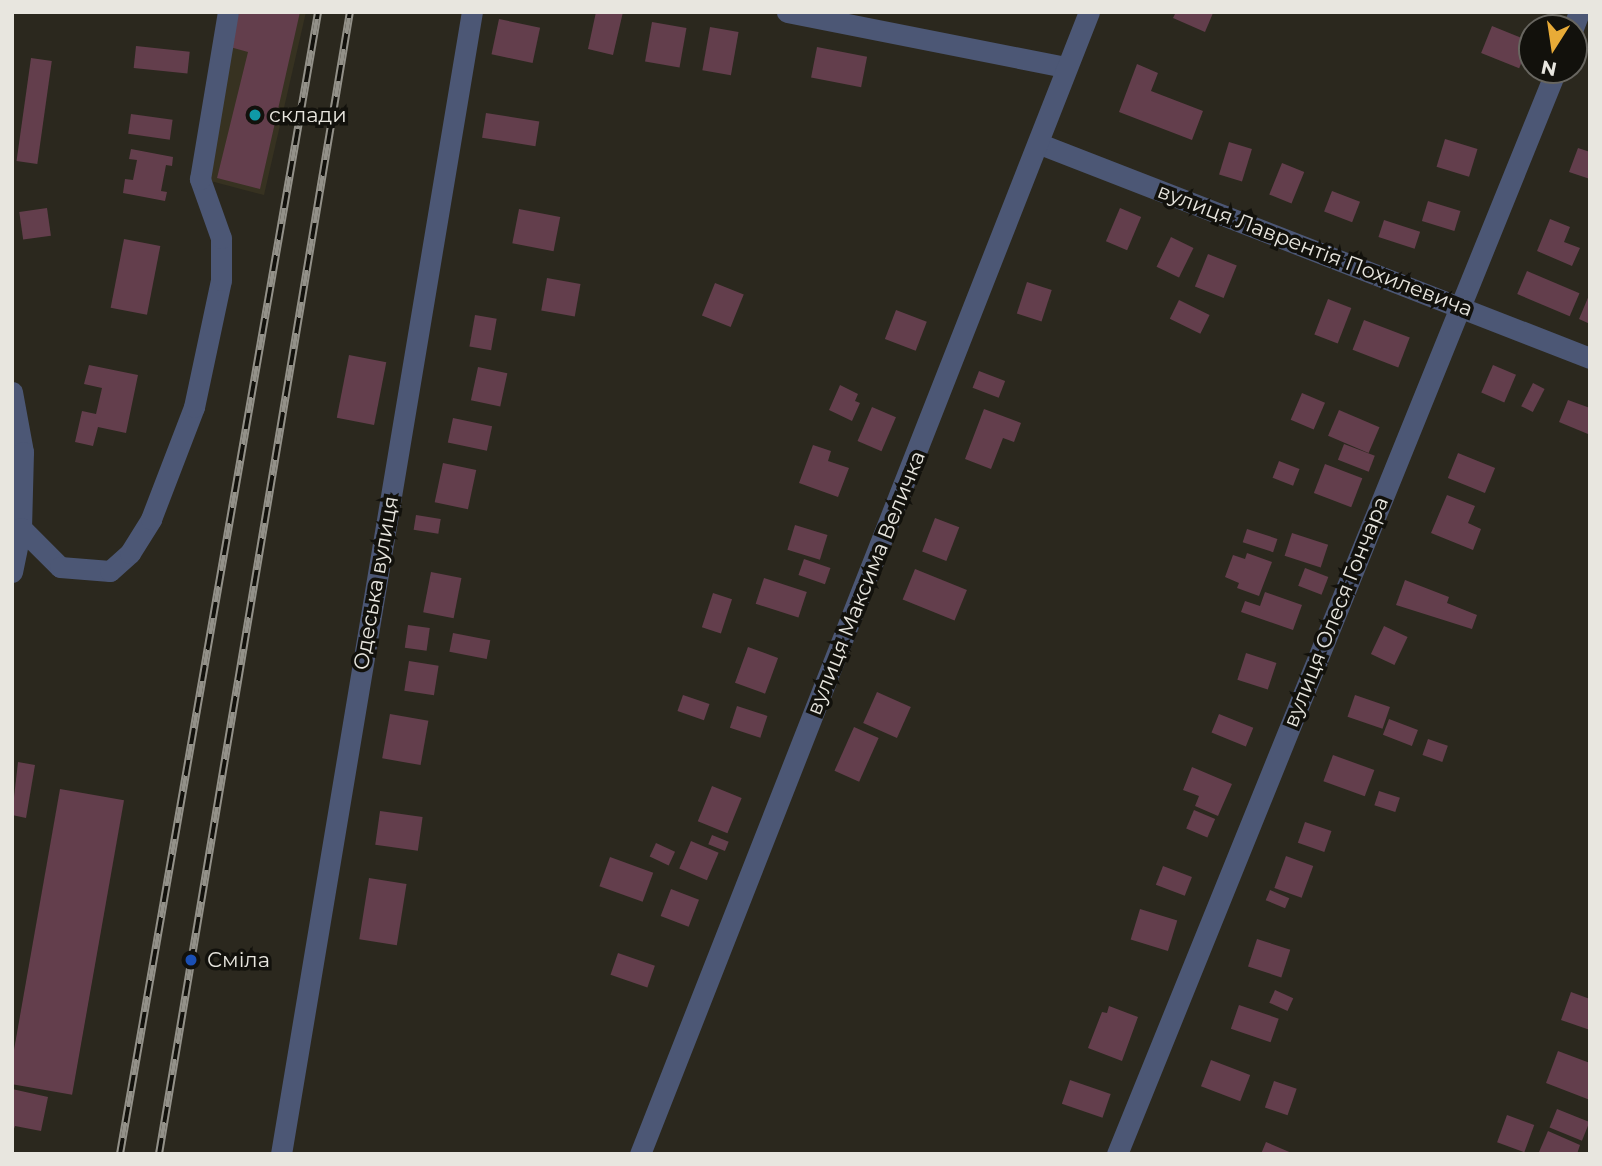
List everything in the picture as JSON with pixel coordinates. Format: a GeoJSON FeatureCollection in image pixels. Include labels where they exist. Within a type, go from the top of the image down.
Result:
{"type":"FeatureCollection","features":[{"type":"Feature","properties":{"kind":"street"},"geometry":{"type":"LineString","coordinates":[[21,528],[60,567],[110,571],[130,553],[151,519],[194,407],[222,280],[221,238],[200,179],[228,12]]}},
{"type":"Feature","properties":{"kind":"street","name":"Одеська вулиця"},"geometry":{"type":"LineString","coordinates":[[281,1154],[472,12]]}},
{"type":"Feature","properties":{"kind":"street"},"geometry":{"type":"LineString","coordinates":[[787,12],[1066,67]]}},
{"type":"Feature","properties":{"kind":"street","name":"вулиця Максима Величка"},"geometry":{"type":"LineString","coordinates":[[640,1154],[1040,144],[1066,67],[1089,12]]}},
{"type":"Feature","properties":{"kind":"street","name":"вулиця Олеся Гончара"},"geometry":{"type":"LineString","coordinates":[[1117,1154],[1550,84]]}},
{"type":"Feature","properties":{"kind":"street","name":"вулиця Лаврентія Похилевича"},"geometry":{"type":"LineString","coordinates":[[1040,144],[1461,305],[1590,358]]}},
{"type":"Feature","properties":{"kind":"street"},"geometry":{"type":"LineString","coordinates":[[12,392],[23,452],[21,528],[12,572]]}},
{"type":"Feature","properties":{"kind":"shaded area","name":"склади"},"geometry":{"type":"Polygon","coordinates":[[[231,12],[306,12],[264,195],[203,179],[231,12]]]}},
{"type":"Feature","properties":{"kind":"building","name":"склади"},"geometry":{"type":"Polygon","coordinates":[[[239,12],[300,12],[260,189],[217,178],[248,52],[230,47],[239,12]]]}},
{"type":"Feature","properties":{"kind":"building"},"geometry":{"type":"Polygon","coordinates":[[[596,12],[623,12],[613,55],[588,49],[596,12]]]}},
{"type":"Feature","properties":{"kind":"building"},"geometry":{"type":"Polygon","coordinates":[[[1176,12],[1213,13],[1205,32],[1173,18],[1176,12]]]}},
{"type":"Feature","properties":{"kind":"building"},"geometry":{"type":"Polygon","coordinates":[[[499,19],[540,28],[533,63],[492,54],[499,19]]]}},
{"type":"Feature","properties":{"kind":"building"},"geometry":{"type":"Polygon","coordinates":[[[652,22],[686,28],[680,67],[645,61],[652,22]]]}},
{"type":"Feature","properties":{"kind":"building"},"geometry":{"type":"Polygon","coordinates":[[[1492,26],[1518,37],[1518,68],[1481,53],[1492,26]]]}},
{"type":"Feature","properties":{"kind":"building"},"geometry":{"type":"Polygon","coordinates":[[[710,27],[739,32],[731,75],[702,70],[710,27]]]}},
{"type":"Feature","properties":{"kind":"building"},"geometry":{"type":"Polygon","coordinates":[[[136,46],[190,52],[187,74],[134,68],[136,46]]]}},
{"type":"Feature","properties":{"kind":"building"},"geometry":{"type":"Polygon","coordinates":[[[817,47],[867,57],[861,87],[811,77],[817,47]]]}},
{"type":"Feature","properties":{"kind":"building"},"geometry":{"type":"Polygon","coordinates":[[[31,58],[52,61],[37,164],[17,161],[31,58]]]}},
{"type":"Feature","properties":{"kind":"building"},"geometry":{"type":"Polygon","coordinates":[[[1137,64],[1158,73],[1151,91],[1203,111],[1192,140],[1119,112],[1137,64]]]}},
{"type":"Feature","properties":{"kind":"building"},"geometry":{"type":"Polygon","coordinates":[[[486,113],[539,121],[535,146],[482,138],[486,113]]]}},
{"type":"Feature","properties":{"kind":"building"},"geometry":{"type":"Polygon","coordinates":[[[131,114],[173,120],[170,140],[128,134],[131,114]]]}},
{"type":"Feature","properties":{"kind":"building"},"geometry":{"type":"Polygon","coordinates":[[[1445,139],[1478,149],[1469,177],[1437,167],[1445,139]]]}},
{"type":"Feature","properties":{"kind":"building"},"geometry":{"type":"Polygon","coordinates":[[[1229,142],[1252,149],[1242,182],[1219,175],[1229,142]]]}},
{"type":"Feature","properties":{"kind":"building"},"geometry":{"type":"Polygon","coordinates":[[[1578,148],[1590,152],[1590,179],[1569,172],[1578,148]]]}},
{"type":"Feature","properties":{"kind":"building"},"geometry":{"type":"Polygon","coordinates":[[[131,149],[173,157],[172,166],[166,165],[161,191],[167,192],[165,201],[123,193],[125,179],[133,180],[137,160],[129,159],[131,149]]]}},
{"type":"Feature","properties":{"kind":"building"},"geometry":{"type":"Polygon","coordinates":[[[1282,163],[1304,172],[1292,204],[1269,195],[1282,163]]]}},
{"type":"Feature","properties":{"kind":"building"},"geometry":{"type":"Polygon","coordinates":[[[1332,191],[1360,202],[1352,222],[1324,212],[1332,191]]]}},
{"type":"Feature","properties":{"kind":"building"},"geometry":{"type":"Polygon","coordinates":[[[1428,201],[1461,211],[1454,231],[1422,221],[1428,201]]]}},
{"type":"Feature","properties":{"kind":"building"},"geometry":{"type":"Polygon","coordinates":[[[47,208],[51,236],[23,240],[19,212],[47,208]]]}},
{"type":"Feature","properties":{"kind":"building"},"geometry":{"type":"Polygon","coordinates":[[[1120,208],[1141,217],[1127,250],[1106,241],[1120,208]]]}},
{"type":"Feature","properties":{"kind":"building"},"geometry":{"type":"Polygon","coordinates":[[[519,209],[560,217],[554,251],[512,243],[519,209]]]}},
{"type":"Feature","properties":{"kind":"building"},"geometry":{"type":"Polygon","coordinates":[[[1550,219],[1570,227],[1564,242],[1580,248],[1572,266],[1537,251],[1550,219]]]}},
{"type":"Feature","properties":{"kind":"building"},"geometry":{"type":"Polygon","coordinates":[[[1384,220],[1420,232],[1415,249],[1378,237],[1384,220]]]}},
{"type":"Feature","properties":{"kind":"building"},"geometry":{"type":"Polygon","coordinates":[[[1171,237],[1193,248],[1179,278],[1157,267],[1171,237]]]}},
{"type":"Feature","properties":{"kind":"building"},"geometry":{"type":"Polygon","coordinates":[[[124,239],[160,246],[147,315],[111,308],[124,239]]]}},
{"type":"Feature","properties":{"kind":"building"},"geometry":{"type":"Polygon","coordinates":[[[1208,254],[1237,266],[1224,298],[1195,286],[1208,254]]]}},
{"type":"Feature","properties":{"kind":"building"},"geometry":{"type":"Polygon","coordinates":[[[1527,271],[1579,293],[1570,316],[1517,294],[1527,271]]]}},
{"type":"Feature","properties":{"kind":"building"},"geometry":{"type":"Polygon","coordinates":[[[547,278],[580,284],[575,316],[541,310],[547,278]]]}},
{"type":"Feature","properties":{"kind":"building"},"geometry":{"type":"Polygon","coordinates":[[[1027,282],[1052,290],[1042,321],[1017,313],[1027,282]]]}},
{"type":"Feature","properties":{"kind":"building"},"geometry":{"type":"Polygon","coordinates":[[[715,283],[744,295],[731,327],[702,315],[715,283]]]}},
{"type":"Feature","properties":{"kind":"building"},"geometry":{"type":"Polygon","coordinates":[[[1590,293],[1590,324],[1579,319],[1590,293]]]}},
{"type":"Feature","properties":{"kind":"building"},"geometry":{"type":"Polygon","coordinates":[[[1328,299],[1351,308],[1338,343],[1314,334],[1328,299]]]}},
{"type":"Feature","properties":{"kind":"building"},"geometry":{"type":"Polygon","coordinates":[[[1179,300],[1210,315],[1200,334],[1170,319],[1179,300]]]}},
{"type":"Feature","properties":{"kind":"building"},"geometry":{"type":"Polygon","coordinates":[[[896,310],[927,322],[916,351],[885,339],[896,310]]]}},
{"type":"Feature","properties":{"kind":"building"},"geometry":{"type":"Polygon","coordinates":[[[475,315],[497,319],[491,350],[469,347],[475,315]]]}},
{"type":"Feature","properties":{"kind":"building"},"geometry":{"type":"Polygon","coordinates":[[[1364,320],[1410,338],[1398,367],[1353,350],[1364,320]]]}},
{"type":"Feature","properties":{"kind":"building"},"geometry":{"type":"Polygon","coordinates":[[[349,355],[386,362],[374,425],[337,418],[349,355]]]}},
{"type":"Feature","properties":{"kind":"building"},"geometry":{"type":"Polygon","coordinates":[[[89,365],[138,375],[126,433],[98,427],[93,446],[75,442],[82,411],[96,414],[102,388],[84,384],[89,365]]]}},
{"type":"Feature","properties":{"kind":"building"},"geometry":{"type":"Polygon","coordinates":[[[1493,365],[1516,375],[1504,402],[1481,393],[1493,365]]]}},
{"type":"Feature","properties":{"kind":"building"},"geometry":{"type":"Polygon","coordinates":[[[478,367],[507,373],[500,406],[471,400],[478,367]]]}},
{"type":"Feature","properties":{"kind":"building"},"geometry":{"type":"Polygon","coordinates":[[[979,371],[1005,381],[999,398],[973,388],[979,371]]]}},
{"type":"Feature","properties":{"kind":"building"},"geometry":{"type":"Polygon","coordinates":[[[1533,383],[1545,389],[1533,412],[1521,406],[1533,383]]]}},
{"type":"Feature","properties":{"kind":"building"},"geometry":{"type":"Polygon","coordinates":[[[840,385],[858,394],[855,401],[860,403],[852,421],[829,410],[840,385]]]}},
{"type":"Feature","properties":{"kind":"building"},"geometry":{"type":"Polygon","coordinates":[[[1302,393],[1325,403],[1314,429],[1291,420],[1302,393]]]}},
{"type":"Feature","properties":{"kind":"building"},"geometry":{"type":"Polygon","coordinates":[[[1568,400],[1590,408],[1588,434],[1559,422],[1568,400]]]}},
{"type":"Feature","properties":{"kind":"building"},"geometry":{"type":"Polygon","coordinates":[[[872,407],[896,417],[881,451],[858,441],[872,407]]]}},
{"type":"Feature","properties":{"kind":"building"},"geometry":{"type":"Polygon","coordinates":[[[984,409],[1021,423],[1014,442],[1003,438],[991,469],[965,459],[984,409]]]}},
{"type":"Feature","properties":{"kind":"building"},"geometry":{"type":"Polygon","coordinates":[[[1339,410],[1380,427],[1369,453],[1328,436],[1339,410]]]}},
{"type":"Feature","properties":{"kind":"building"},"geometry":{"type":"Polygon","coordinates":[[[453,418],[492,426],[487,451],[448,442],[453,418]]]}},
{"type":"Feature","properties":{"kind":"building"},"geometry":{"type":"Polygon","coordinates":[[[1344,444],[1375,456],[1369,472],[1338,460],[1344,444]]]}},
{"type":"Feature","properties":{"kind":"building"},"geometry":{"type":"Polygon","coordinates":[[[813,445],[831,451],[828,461],[849,468],[838,497],[799,483],[813,445]]]}},
{"type":"Feature","properties":{"kind":"building"},"geometry":{"type":"Polygon","coordinates":[[[1458,453],[1495,468],[1485,493],[1448,478],[1458,453]]]}},
{"type":"Feature","properties":{"kind":"building"},"geometry":{"type":"Polygon","coordinates":[[[1279,461],[1300,469],[1293,486],[1273,478],[1279,461]]]}},
{"type":"Feature","properties":{"kind":"building"},"geometry":{"type":"Polygon","coordinates":[[[443,463],[476,470],[468,509],[435,502],[443,463]]]}},
{"type":"Feature","properties":{"kind":"building"},"geometry":{"type":"Polygon","coordinates":[[[1325,464],[1362,478],[1351,507],[1314,493],[1325,464]]]}},
{"type":"Feature","properties":{"kind":"building"},"geometry":{"type":"Polygon","coordinates":[[[1447,495],[1475,506],[1468,523],[1481,529],[1473,550],[1431,533],[1447,495]]]}},
{"type":"Feature","properties":{"kind":"building"},"geometry":{"type":"Polygon","coordinates":[[[416,515],[441,519],[438,534],[414,530],[416,515]]]}},
{"type":"Feature","properties":{"kind":"building"},"geometry":{"type":"Polygon","coordinates":[[[935,518],[959,527],[946,561],[922,552],[935,518]]]}},
{"type":"Feature","properties":{"kind":"building"},"geometry":{"type":"Polygon","coordinates":[[[795,525],[828,535],[820,560],[787,550],[795,525]]]}},
{"type":"Feature","properties":{"kind":"building"},"geometry":{"type":"Polygon","coordinates":[[[1247,529],[1277,539],[1273,552],[1243,542],[1247,529]]]}},
{"type":"Feature","properties":{"kind":"building"},"geometry":{"type":"Polygon","coordinates":[[[1292,533],[1328,545],[1321,568],[1285,556],[1292,533]]]}},
{"type":"Feature","properties":{"kind":"building"},"geometry":{"type":"Polygon","coordinates":[[[1247,553],[1272,562],[1259,596],[1237,588],[1239,583],[1225,577],[1233,555],[1245,559],[1247,553]]]}},
{"type":"Feature","properties":{"kind":"building"},"geometry":{"type":"Polygon","coordinates":[[[804,559],[830,568],[825,584],[798,575],[804,559]]]}},
{"type":"Feature","properties":{"kind":"building"},"geometry":{"type":"Polygon","coordinates":[[[1305,568],[1328,577],[1322,595],[1298,586],[1305,568]]]}},
{"type":"Feature","properties":{"kind":"building"},"geometry":{"type":"Polygon","coordinates":[[[915,569],[967,590],[955,621],[903,600],[915,569]]]}},
{"type":"Feature","properties":{"kind":"building"},"geometry":{"type":"Polygon","coordinates":[[[431,572],[461,578],[454,618],[423,612],[431,572]]]}},
{"type":"Feature","properties":{"kind":"building"},"geometry":{"type":"Polygon","coordinates":[[[764,578],[807,592],[798,618],[756,604],[764,578]]]}},
{"type":"Feature","properties":{"kind":"building"},"geometry":{"type":"Polygon","coordinates":[[[1405,580],[1449,597],[1447,603],[1477,615],[1472,629],[1396,605],[1405,580]]]}},
{"type":"Feature","properties":{"kind":"building"},"geometry":{"type":"Polygon","coordinates":[[[1265,592],[1302,605],[1293,630],[1241,612],[1245,601],[1260,606],[1265,592]]]}},
{"type":"Feature","properties":{"kind":"building"},"geometry":{"type":"Polygon","coordinates":[[[713,593],[732,599],[721,633],[702,627],[713,593]]]}},
{"type":"Feature","properties":{"kind":"building"},"geometry":{"type":"Polygon","coordinates":[[[408,625],[430,628],[427,651],[405,648],[408,625]]]}},
{"type":"Feature","properties":{"kind":"building"},"geometry":{"type":"Polygon","coordinates":[[[1384,626],[1408,637],[1394,665],[1371,654],[1384,626]]]}},
{"type":"Feature","properties":{"kind":"building"},"geometry":{"type":"Polygon","coordinates":[[[453,633],[490,640],[487,659],[449,652],[453,633]]]}},
{"type":"Feature","properties":{"kind":"building"},"geometry":{"type":"Polygon","coordinates":[[[748,647],[778,658],[765,694],[735,683],[748,647]]]}},
{"type":"Feature","properties":{"kind":"building"},"geometry":{"type":"Polygon","coordinates":[[[1246,653],[1276,663],[1268,690],[1237,680],[1246,653]]]}},
{"type":"Feature","properties":{"kind":"building"},"geometry":{"type":"Polygon","coordinates":[[[409,661],[439,666],[434,695],[404,691],[409,661]]]}},
{"type":"Feature","properties":{"kind":"building"},"geometry":{"type":"Polygon","coordinates":[[[877,692],[911,707],[897,738],[863,723],[877,692]]]}},
{"type":"Feature","properties":{"kind":"building"},"geometry":{"type":"Polygon","coordinates":[[[683,695],[709,704],[704,720],[677,711],[683,695]]]}},
{"type":"Feature","properties":{"kind":"building"},"geometry":{"type":"Polygon","coordinates":[[[1355,695],[1390,707],[1382,729],[1348,717],[1355,695]]]}},
{"type":"Feature","properties":{"kind":"building"},"geometry":{"type":"Polygon","coordinates":[[[737,706],[767,716],[760,738],[730,728],[737,706]]]}},
{"type":"Feature","properties":{"kind":"building"},"geometry":{"type":"Polygon","coordinates":[[[390,714],[428,721],[421,765],[382,758],[390,714]]]}},
{"type":"Feature","properties":{"kind":"building"},"geometry":{"type":"Polygon","coordinates":[[[1219,714],[1253,728],[1246,746],[1212,733],[1219,714]]]}},
{"type":"Feature","properties":{"kind":"building"},"geometry":{"type":"Polygon","coordinates":[[[1389,719],[1418,730],[1412,746],[1383,735],[1389,719]]]}},
{"type":"Feature","properties":{"kind":"building"},"geometry":{"type":"Polygon","coordinates":[[[854,727],[879,738],[859,782],[834,771],[854,727]]]}},
{"type":"Feature","properties":{"kind":"building"},"geometry":{"type":"Polygon","coordinates":[[[1428,739],[1448,746],[1442,762],[1422,755],[1428,739]]]}},
{"type":"Feature","properties":{"kind":"building"},"geometry":{"type":"Polygon","coordinates":[[[1333,755],[1374,770],[1365,796],[1323,781],[1333,755]]]}},
{"type":"Feature","properties":{"kind":"building"},"geometry":{"type":"Polygon","coordinates":[[[18,762],[35,765],[26,818],[12,815],[18,762]]]}},
{"type":"Feature","properties":{"kind":"building"},"geometry":{"type":"Polygon","coordinates":[[[1192,767],[1232,784],[1218,816],[1195,806],[1199,796],[1183,790],[1192,767]]]}},
{"type":"Feature","properties":{"kind":"building"},"geometry":{"type":"Polygon","coordinates":[[[712,786],[742,798],[727,833],[698,821],[712,786]]]}},
{"type":"Feature","properties":{"kind":"building"},"geometry":{"type":"Polygon","coordinates":[[[60,789],[124,800],[72,1095],[12,1084],[12,1061],[60,789]]]}},
{"type":"Feature","properties":{"kind":"building"},"geometry":{"type":"Polygon","coordinates":[[[1379,791],[1400,798],[1395,812],[1374,805],[1379,791]]]}},
{"type":"Feature","properties":{"kind":"building"},"geometry":{"type":"Polygon","coordinates":[[[1194,810],[1215,819],[1207,837],[1186,828],[1194,810]]]}},
{"type":"Feature","properties":{"kind":"building"},"geometry":{"type":"Polygon","coordinates":[[[380,811],[423,817],[418,851],[375,845],[380,811]]]}},
{"type":"Feature","properties":{"kind":"building"},"geometry":{"type":"Polygon","coordinates":[[[1305,822],[1331,831],[1324,852],[1298,843],[1305,822]]]}},
{"type":"Feature","properties":{"kind":"building"},"geometry":{"type":"Polygon","coordinates":[[[712,835],[729,842],[725,851],[708,844],[712,835]]]}},
{"type":"Feature","properties":{"kind":"building"},"geometry":{"type":"Polygon","coordinates":[[[691,841],[719,853],[707,880],[679,869],[691,841]]]}},
{"type":"Feature","properties":{"kind":"building"},"geometry":{"type":"Polygon","coordinates":[[[656,843],[675,852],[669,865],[650,857],[656,843]]]}},
{"type":"Feature","properties":{"kind":"building"},"geometry":{"type":"Polygon","coordinates":[[[1286,856],[1313,866],[1302,898],[1274,888],[1286,856]]]}},
{"type":"Feature","properties":{"kind":"building"},"geometry":{"type":"Polygon","coordinates":[[[610,857],[653,873],[643,902],[599,886],[610,857]]]}},
{"type":"Feature","properties":{"kind":"building"},"geometry":{"type":"Polygon","coordinates":[[[1163,866],[1192,877],[1185,896],[1156,885],[1163,866]]]}},
{"type":"Feature","properties":{"kind":"building"},"geometry":{"type":"Polygon","coordinates":[[[369,878],[407,884],[397,945],[359,939],[369,878]]]}},
{"type":"Feature","properties":{"kind":"building"},"geometry":{"type":"Polygon","coordinates":[[[671,889],[699,900],[689,927],[661,916],[671,889]]]}},
{"type":"Feature","properties":{"kind":"building"},"geometry":{"type":"Polygon","coordinates":[[[1270,890],[1289,898],[1285,908],[1266,900],[1270,890]]]}},
{"type":"Feature","properties":{"kind":"building"},"geometry":{"type":"Polygon","coordinates":[[[1140,909],[1177,920],[1168,951],[1131,940],[1140,909]]]}},
{"type":"Feature","properties":{"kind":"building"},"geometry":{"type":"Polygon","coordinates":[[[1257,939],[1290,950],[1281,977],[1248,967],[1257,939]]]}},
{"type":"Feature","properties":{"kind":"building"},"geometry":{"type":"Polygon","coordinates":[[[618,953],[655,966],[647,987],[611,975],[618,953]]]}},
{"type":"Feature","properties":{"kind":"building"},"geometry":{"type":"Polygon","coordinates":[[[1275,990],[1293,998],[1288,1011],[1269,1003],[1275,990]]]}},
{"type":"Feature","properties":{"kind":"building"},"geometry":{"type":"Polygon","coordinates":[[[1571,992],[1590,999],[1590,1030],[1561,1020],[1571,992]]]}},
{"type":"Feature","properties":{"kind":"building"},"geometry":{"type":"Polygon","coordinates":[[[1239,1005],[1279,1019],[1271,1042],[1231,1029],[1239,1005]]]}},
{"type":"Feature","properties":{"kind":"building"},"geometry":{"type":"Polygon","coordinates":[[[1109,1006],[1138,1017],[1122,1061],[1088,1048],[1102,1012],[1107,1013],[1109,1006]]]}},
{"type":"Feature","properties":{"kind":"building"},"geometry":{"type":"Polygon","coordinates":[[[1558,1051],[1590,1063],[1590,1100],[1546,1083],[1558,1051]]]}},
{"type":"Feature","properties":{"kind":"building"},"geometry":{"type":"Polygon","coordinates":[[[1211,1060],[1250,1075],[1240,1101],[1201,1086],[1211,1060]]]}},
{"type":"Feature","properties":{"kind":"building"},"geometry":{"type":"Polygon","coordinates":[[[1070,1080],[1111,1094],[1103,1118],[1062,1104],[1070,1080]]]}},
{"type":"Feature","properties":{"kind":"building"},"geometry":{"type":"Polygon","coordinates":[[[1274,1081],[1297,1089],[1288,1115],[1265,1107],[1274,1081]]]}},
{"type":"Feature","properties":{"kind":"building"},"geometry":{"type":"Polygon","coordinates":[[[12,1089],[48,1097],[41,1131],[15,1126],[12,1134],[12,1089]]]}},
{"type":"Feature","properties":{"kind":"building"},"geometry":{"type":"Polygon","coordinates":[[[1557,1109],[1589,1122],[1582,1141],[1550,1128],[1557,1109]]]}},
{"type":"Feature","properties":{"kind":"building"},"geometry":{"type":"Polygon","coordinates":[[[1507,1115],[1534,1125],[1524,1152],[1497,1142],[1507,1115]]]}},
{"type":"Feature","properties":{"kind":"building"},"geometry":{"type":"Polygon","coordinates":[[[1548,1131],[1580,1145],[1577,1154],[1539,1152],[1548,1131]]]}},
{"type":"Feature","properties":{"kind":"building"},"geometry":{"type":"Polygon","coordinates":[[[1266,1142],[1294,1154],[1261,1154],[1266,1142]]]}},
{"type":"Feature","properties":{"kind":"railway"},"geometry":{"type":"LineString","coordinates":[[120,1154],[318,12]]}},
{"type":"Feature","properties":{"kind":"railway"},"geometry":{"type":"LineString","coordinates":[[159,1154],[350,12]]}},
{"type":"Feature","properties":{"kind":"place","name":"склади"},"geometry":{"type":"Point","coordinates":[255,115]}},
{"type":"Feature","properties":{"kind":"place","name":"Сміла"},"geometry":{"type":"Point","coordinates":[191,960]}}]}
